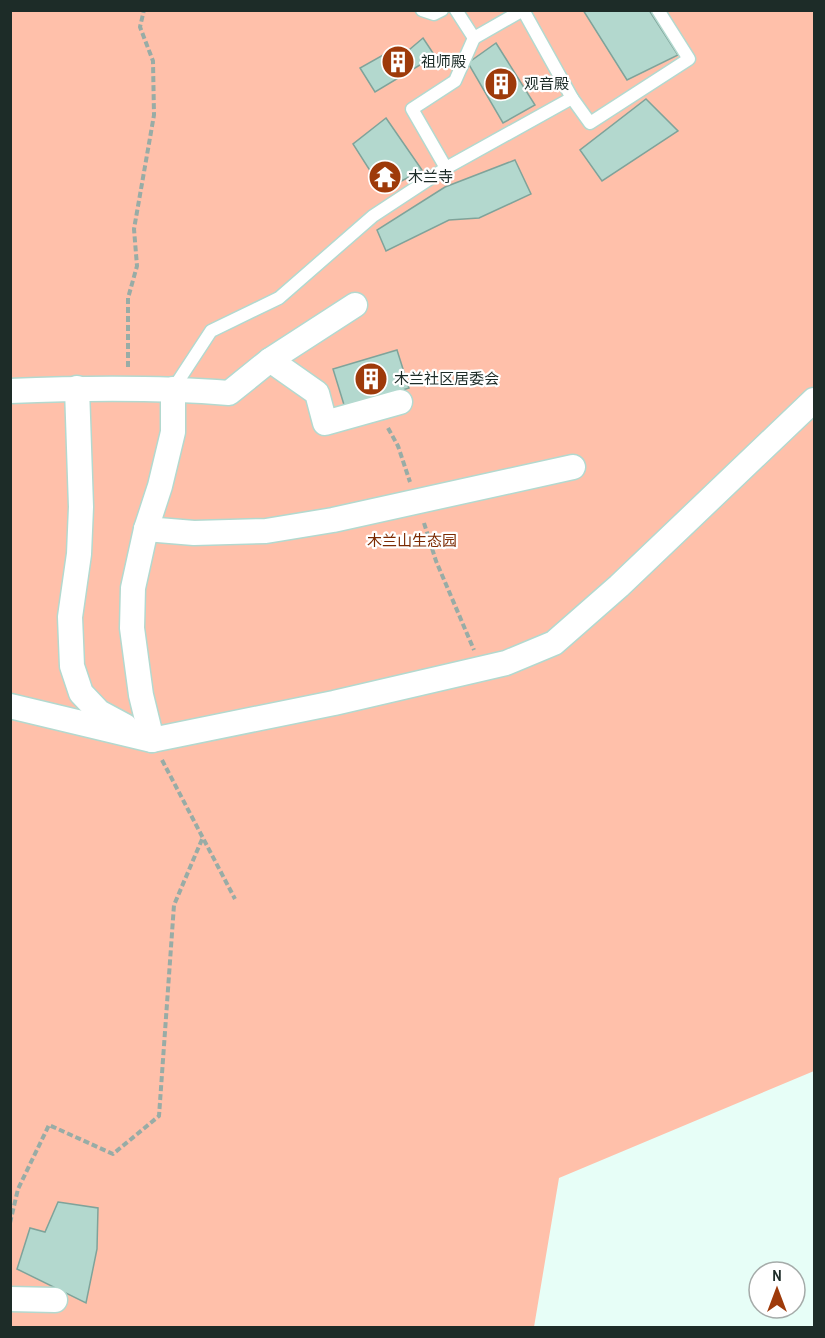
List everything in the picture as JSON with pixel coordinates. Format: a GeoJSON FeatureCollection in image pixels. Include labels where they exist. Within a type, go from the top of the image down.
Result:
{"type":"FeatureCollection","features":[{"type":"Feature","properties":{"kind":"street"},"geometry":{"type":"LineString","coordinates":[[10,391],[76,388],[173,389],[229,393],[270,360],[355,305]]}},
{"type":"Feature","properties":{"kind":"street"},"geometry":{"type":"LineString","coordinates":[[270,360],[317,393],[325,423],[400,402]]}},
{"type":"Feature","properties":{"kind":"street"},"geometry":{"type":"LineString","coordinates":[[76,388],[81,507],[79,554],[70,617],[72,666],[81,693],[99,712],[152,740]]}},
{"type":"Feature","properties":{"kind":"street"},"geometry":{"type":"LineString","coordinates":[[152,740],[141,695],[132,628],[133,588],[146,530],[160,486],[173,432],[173,389]]}},
{"type":"Feature","properties":{"kind":"street"},"geometry":{"type":"LineString","coordinates":[[10,706],[152,740],[334,703],[506,663],[554,643],[619,586],[814,400]]}},
{"type":"Feature","properties":{"kind":"street"},"geometry":{"type":"LineString","coordinates":[[146,530],[194,533],[266,531],[333,520],[573,467]]}},
{"type":"Feature","properties":{"kind":"street"},"geometry":{"type":"LineString","coordinates":[[10,1299],[55,1300]]}},
{"type":"Feature","properties":{"kind":"lane"},"geometry":{"type":"LineString","coordinates":[[422,10],[434,14],[442,10]]}},
{"type":"Feature","properties":{"kind":"lane"},"geometry":{"type":"LineString","coordinates":[[456,10],[474,38]]}},
{"type":"Feature","properties":{"kind":"lane"},"geometry":{"type":"LineString","coordinates":[[446,168],[412,110],[455,81],[474,38],[523,10],[573,98],[590,123],[690,58],[658,10]]}},
{"type":"Feature","properties":{"kind":"lane"},"geometry":{"type":"LineString","coordinates":[[173,389],[211,331],[279,298],[373,216],[446,168],[573,98]]}},
{"type":"Feature","properties":{"kind":"path"},"geometry":{"type":"LineString","coordinates":[[128,389],[128,298],[137,266],[134,229],[154,115],[153,61],[140,27],[144,10]]}},
{"type":"Feature","properties":{"kind":"path"},"geometry":{"type":"LineString","coordinates":[[398,446],[436,561],[483,668]]}},
{"type":"Feature","properties":{"kind":"path"},"geometry":{"type":"LineString","coordinates":[[152,740],[235,899]]}},
{"type":"Feature","properties":{"kind":"path"},"geometry":{"type":"LineString","coordinates":[[10,1222],[18,1189],[49,1125],[113,1154],[159,1116],[174,905],[203,837]]}},
{"type":"Feature","properties":{"kind":"green space","name":"木兰山生态园"},"geometry":{"type":"Polygon","coordinates":[[[10,11],[814,11],[814,1071],[559,1178],[534,1327],[11,1327],[10,11]]]}},
{"type":"Feature","properties":{"kind":"building"},"geometry":{"type":"Polygon","coordinates":[[[583,10],[649,10],[678,55],[627,80],[583,10]]]}},
{"type":"Feature","properties":{"kind":"building","name":"祖师殿"},"geometry":{"type":"Polygon","coordinates":[[[423,38],[435,56],[375,92],[360,68],[399,46],[403,55],[423,38]]]}},
{"type":"Feature","properties":{"kind":"building","name":"观音殿"},"geometry":{"type":"Polygon","coordinates":[[[496,43],[535,105],[503,123],[468,63],[496,43]]]}},
{"type":"Feature","properties":{"kind":"building"},"geometry":{"type":"Polygon","coordinates":[[[646,99],[678,131],[602,181],[580,150],[646,99]]]}},
{"type":"Feature","properties":{"kind":"building"},"geometry":{"type":"Polygon","coordinates":[[[386,118],[422,170],[383,191],[353,144],[386,118]]]}},
{"type":"Feature","properties":{"kind":"building"},"geometry":{"type":"Polygon","coordinates":[[[515,160],[531,194],[479,218],[449,220],[386,251],[377,230],[445,187],[515,160]]]}},
{"type":"Feature","properties":{"kind":"building","name":"木兰社区居委会"},"geometry":{"type":"Polygon","coordinates":[[[397,350],[409,388],[345,408],[333,369],[397,350]]]}},
{"type":"Feature","properties":{"kind":"building"},"geometry":{"type":"Polygon","coordinates":[[[58,1202],[98,1208],[97,1249],[86,1303],[17,1269],[30,1228],[45,1232],[58,1202]]]}},
{"type":"Feature","properties":{"kind":"place","name":"祖师殿"},"geometry":{"type":"Point","coordinates":[398,62]}},
{"type":"Feature","properties":{"kind":"place","name":"观音殿"},"geometry":{"type":"Point","coordinates":[501,84]}},
{"type":"Feature","properties":{"kind":"place","name":"木兰寺"},"geometry":{"type":"Point","coordinates":[385,177]}},
{"type":"Feature","properties":{"kind":"place","name":"木兰社区居委会"},"geometry":{"type":"Point","coordinates":[371,379]}}]}
